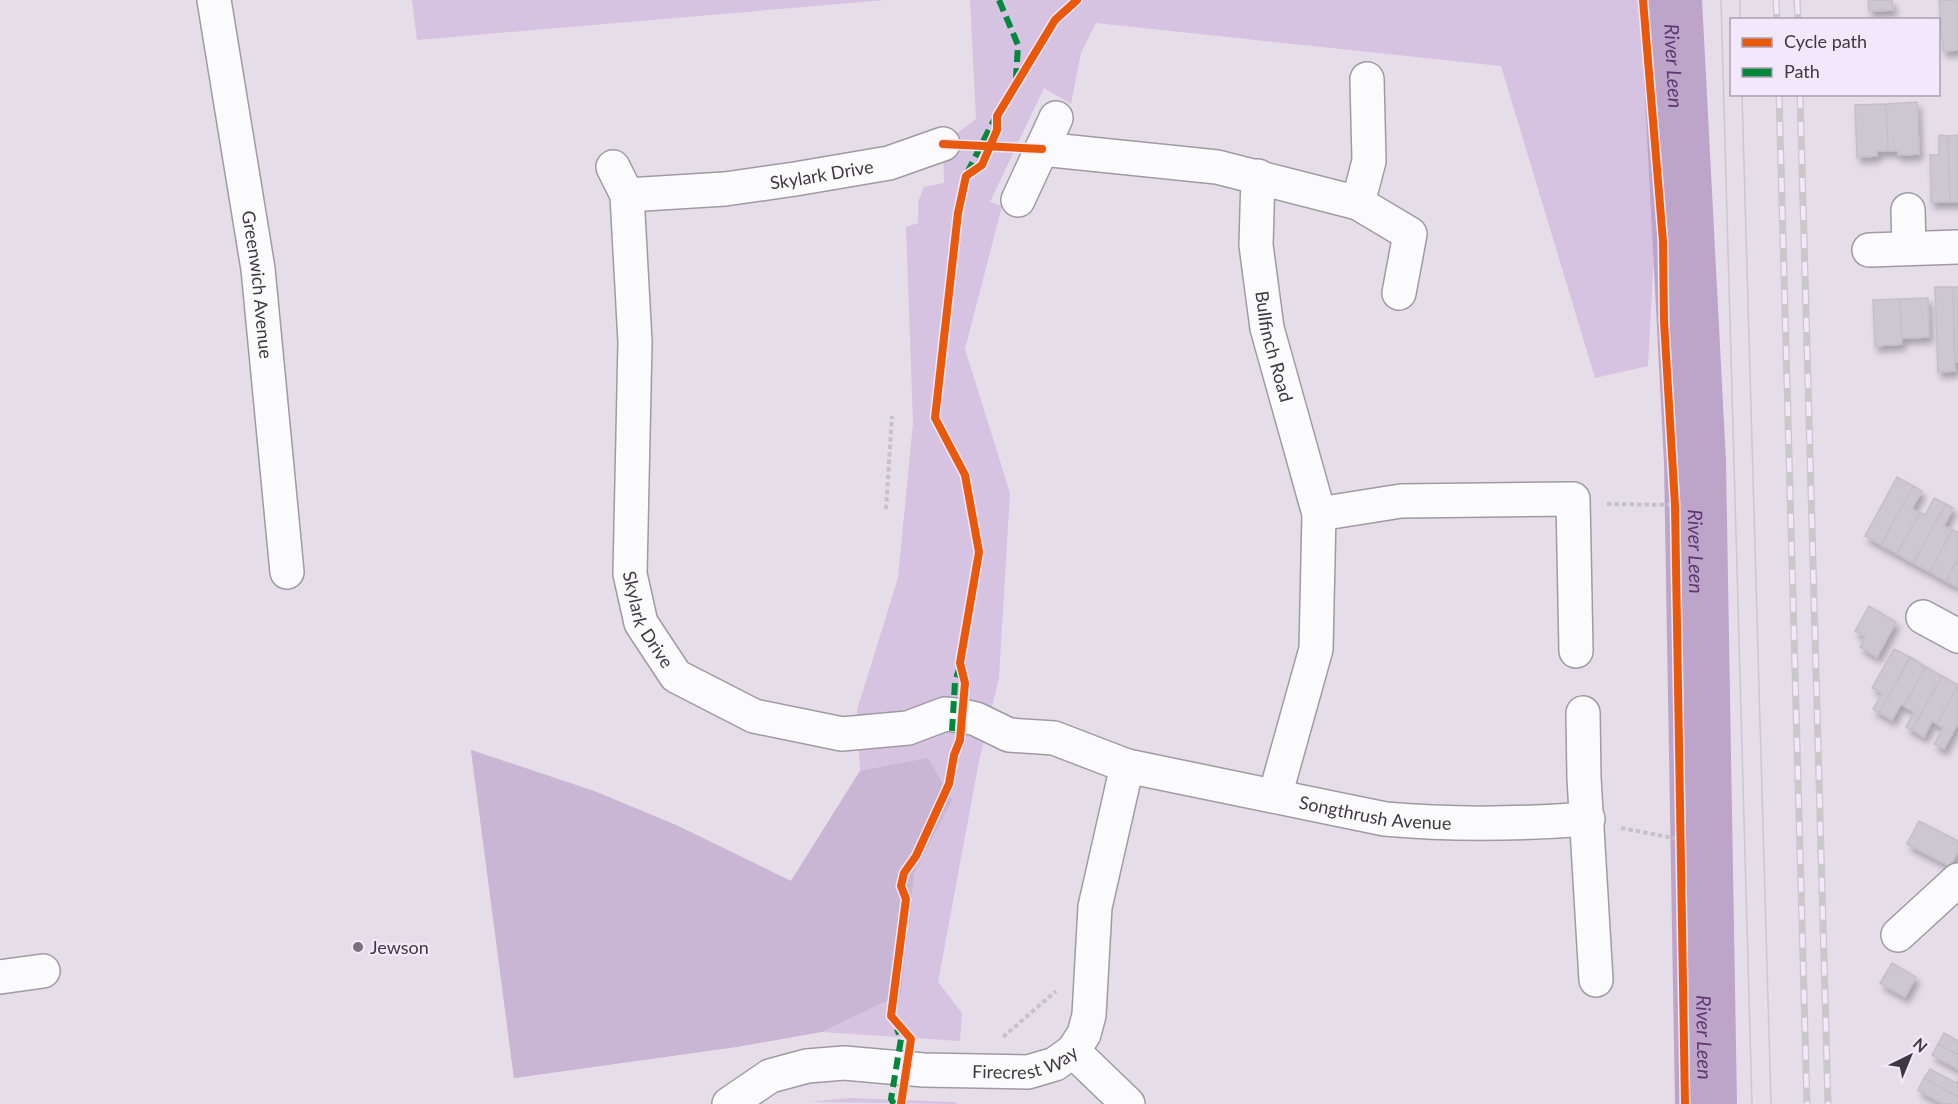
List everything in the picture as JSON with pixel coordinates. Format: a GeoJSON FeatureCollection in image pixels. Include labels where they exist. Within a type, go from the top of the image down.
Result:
{"type":"FeatureCollection","features":[{"type":"Feature","properties":{"kind":"street","name":"Greenwich Avenue"},"geometry":{"type":"LineString","coordinates":[[214,0],[258,269],[287,572]]}},
{"type":"Feature","properties":{"kind":"street"},"geometry":{"type":"LineString","coordinates":[[1358,204],[1369,161],[1367,80]]}},
{"type":"Feature","properties":{"kind":"street"},"geometry":{"type":"LineString","coordinates":[[1018,200],[1056,118]]}},
{"type":"Feature","properties":{"kind":"street","name":"Skylark Drive"},"geometry":{"type":"LineString","coordinates":[[943,144],[889,163],[724,189],[620,181],[635,342],[630,574],[641,623],[676,676],[754,716],[842,734],[908,728],[945,714],[953,714],[976,719],[1010,735],[1054,738],[1127,766]]}},
{"type":"Feature","properties":{"kind":"street"},"geometry":{"type":"LineString","coordinates":[[1042,149],[1217,167],[1358,204],[1410,234],[1400,293]]}},
{"type":"Feature","properties":{"kind":"street","name":"Bullfinch Road"},"geometry":{"type":"LineString","coordinates":[[1258,176],[1256,245],[1267,328],[1319,514],[1316,649],[1275,796]]}},
{"type":"Feature","properties":{"kind":"street"},"geometry":{"type":"LineString","coordinates":[[1908,210],[1909,249]]}},
{"type":"Feature","properties":{"kind":"street"},"geometry":{"type":"LineString","coordinates":[[1869,250],[1958,247]]}},
{"type":"Feature","properties":{"kind":"street"},"geometry":{"type":"LineString","coordinates":[[1319,514],[1401,501],[1573,500],[1576,651]]}},
{"type":"Feature","properties":{"kind":"street"},"geometry":{"type":"LineString","coordinates":[[1923,617],[1958,636]]}},
{"type":"Feature","properties":{"kind":"street"},"geometry":{"type":"LineString","coordinates":[[1583,713],[1584,778],[1596,980]]}},
{"type":"Feature","properties":{"kind":"street","name":"Songthrush Avenue"},"geometry":{"type":"LineString","coordinates":[[1127,766],[1385,819],[1428,823],[1545,822],[1588,819]]}},
{"type":"Feature","properties":{"kind":"street","name":"Firecrest Way"},"geometry":{"type":"LineString","coordinates":[[729,1104],[770,1076],[807,1066],[844,1063],[924,1070],[1028,1072],[1055,1064],[1073,1051],[1084,1034],[1089,1015],[1095,907],[1127,766]]}},
{"type":"Feature","properties":{"kind":"street"},"geometry":{"type":"LineString","coordinates":[[1898,935],[1958,880]]}},
{"type":"Feature","properties":{"kind":"street"},"geometry":{"type":"LineString","coordinates":[[0,977],[43,971]]}},
{"type":"Feature","properties":{"kind":"street"},"geometry":{"type":"LineString","coordinates":[[1073,1051],[1128,1104]]}},
{"type":"Feature","properties":{"kind":"path"},"geometry":{"type":"LineString","coordinates":[[886,509],[892,416]]}},
{"type":"Feature","properties":{"kind":"path"},"geometry":{"type":"LineString","coordinates":[[1674,493],[1675,517]]}},
{"type":"Feature","properties":{"kind":"path"},"geometry":{"type":"LineString","coordinates":[[1573,500],[1587,504],[1675,505]]}},
{"type":"Feature","properties":{"kind":"path"},"geometry":{"type":"LineString","coordinates":[[1588,819],[1679,839]]}},
{"type":"Feature","properties":{"kind":"path"},"geometry":{"type":"LineString","coordinates":[[1679,827],[1679,850]]}},
{"type":"Feature","properties":{"kind":"path"},"geometry":{"type":"LineString","coordinates":[[959,1070],[1032,1014],[1093,956]]}},
{"type":"Feature","properties":{"kind":"shaded area"},"geometry":{"type":"Polygon","coordinates":[[[412,0],[886,0],[417,40],[412,0]]]}},
{"type":"Feature","properties":{"kind":"shaded area"},"geometry":{"type":"Polygon","coordinates":[[[970,0],[1665,0],[1665,47],[1648,366],[1595,378],[1501,66],[1096,23],[1081,53],[1071,104],[1044,88],[990,202],[1002,206],[965,349],[1010,493],[999,678],[979,761],[938,982],[962,1013],[960,1041],[821,1032],[736,1047],[514,1078],[471,750],[594,791],[676,825],[791,881],[860,771],[857,710],[898,578],[913,423],[906,227],[918,223],[918,202],[924,187],[944,183],[943,144],[976,119],[970,0]]]}},
{"type":"Feature","properties":{"kind":"shaded area"},"geometry":{"type":"Polygon","coordinates":[[[471,750],[594,791],[676,825],[791,881],[860,771],[928,758],[952,800],[914,873],[901,994],[821,1032],[736,1047],[514,1078],[471,750]]]}},
{"type":"Feature","properties":{"kind":"shaded area"},"geometry":{"type":"Polygon","coordinates":[[[850,1098],[954,1102],[958,1104],[809,1102],[850,1098]]]}},
{"type":"Feature","properties":{"kind":"building"},"geometry":{"type":"Polygon","coordinates":[[[1868,0],[1892,0],[1893,10],[1869,11],[1868,0]]]}},
{"type":"Feature","properties":{"kind":"building"},"geometry":{"type":"Polygon","coordinates":[[[1939,0],[1958,0],[1958,50],[1943,51],[1939,0]]]}},
{"type":"Feature","properties":{"kind":"building"},"geometry":{"type":"Polygon","coordinates":[[[1917,102],[1919,154],[1898,155],[1898,151],[1888,151],[1886,104],[1917,102]]]}},
{"type":"Feature","properties":{"kind":"building"},"geometry":{"type":"Polygon","coordinates":[[[1886,104],[1888,151],[1877,151],[1877,156],[1857,157],[1855,105],[1886,104]]]}},
{"type":"Feature","properties":{"kind":"building"},"geometry":{"type":"Polygon","coordinates":[[[1939,135],[1948,136],[1950,202],[1931,202],[1930,155],[1939,155],[1939,135]]]}},
{"type":"Feature","properties":{"kind":"building"},"geometry":{"type":"Polygon","coordinates":[[[1958,135],[1958,202],[1950,202],[1948,136],[1958,135]]]}},
{"type":"Feature","properties":{"kind":"building"},"geometry":{"type":"Polygon","coordinates":[[[1935,287],[1953,287],[1955,371],[1938,372],[1935,287]]]}},
{"type":"Feature","properties":{"kind":"building"},"geometry":{"type":"Polygon","coordinates":[[[1953,287],[1958,287],[1958,362],[1955,362],[1953,287]]]}},
{"type":"Feature","properties":{"kind":"building"},"geometry":{"type":"Polygon","coordinates":[[[1928,298],[1929,337],[1902,338],[1900,299],[1928,298]]]}},
{"type":"Feature","properties":{"kind":"building"},"geometry":{"type":"Polygon","coordinates":[[[1900,299],[1902,344],[1875,346],[1873,300],[1900,299]]]}},
{"type":"Feature","properties":{"kind":"building"},"geometry":{"type":"Polygon","coordinates":[[[1897,477],[1913,486],[1881,545],[1865,536],[1897,477]]]}},
{"type":"Feature","properties":{"kind":"building"},"geometry":{"type":"Polygon","coordinates":[[[1913,486],[1922,491],[1912,509],[1920,513],[1897,554],[1881,545],[1913,486]]]}},
{"type":"Feature","properties":{"kind":"building"},"geometry":{"type":"Polygon","coordinates":[[[1934,498],[1946,504],[1913,563],[1897,554],[1920,513],[1925,515],[1934,498]]]}},
{"type":"Feature","properties":{"kind":"building"},"geometry":{"type":"Polygon","coordinates":[[[1946,504],[1953,508],[1944,526],[1952,530],[1930,572],[1913,563],[1946,504]]]}},
{"type":"Feature","properties":{"kind":"building"},"geometry":{"type":"Polygon","coordinates":[[[1952,530],[1958,532],[1958,558],[1946,581],[1930,572],[1952,530]]]}},
{"type":"Feature","properties":{"kind":"building"},"geometry":{"type":"Polygon","coordinates":[[[1958,558],[1958,587],[1946,581],[1958,558]]]}},
{"type":"Feature","properties":{"kind":"building"},"geometry":{"type":"Polygon","coordinates":[[[1869,606],[1896,622],[1877,657],[1860,647],[1865,637],[1855,631],[1869,606]]]}},
{"type":"Feature","properties":{"kind":"building"},"geometry":{"type":"Polygon","coordinates":[[[1894,649],[1910,657],[1879,713],[1873,709],[1882,693],[1872,688],[1894,649]]]}},
{"type":"Feature","properties":{"kind":"building"},"geometry":{"type":"Polygon","coordinates":[[[1910,657],[1926,667],[1904,706],[1901,704],[1892,720],[1879,713],[1910,657]]]}},
{"type":"Feature","properties":{"kind":"building"},"geometry":{"type":"Polygon","coordinates":[[[1926,667],[1942,676],[1912,730],[1906,727],[1914,712],[1904,706],[1926,667]]]}},
{"type":"Feature","properties":{"kind":"building"},"geometry":{"type":"Polygon","coordinates":[[[1942,676],[1958,685],[1937,724],[1932,721],[1924,737],[1912,730],[1942,676]]]}},
{"type":"Feature","properties":{"kind":"building"},"geometry":{"type":"Polygon","coordinates":[[[1958,685],[1958,723],[1944,749],[1934,744],[1943,728],[1937,724],[1958,685]]]}},
{"type":"Feature","properties":{"kind":"building"},"geometry":{"type":"Polygon","coordinates":[[[1919,821],[1958,841],[1958,851],[1950,866],[1907,844],[1919,821]]]}},
{"type":"Feature","properties":{"kind":"building"},"geometry":{"type":"Polygon","coordinates":[[[1892,963],[1916,977],[1905,997],[1880,983],[1892,963]]]}},
{"type":"Feature","properties":{"kind":"building"},"geometry":{"type":"Polygon","coordinates":[[[1944,1033],[1958,1041],[1958,1055],[1938,1044],[1944,1033]]]}},
{"type":"Feature","properties":{"kind":"building"},"geometry":{"type":"Polygon","coordinates":[[[1938,1044],[1958,1055],[1958,1069],[1932,1055],[1938,1044]]]}},
{"type":"Feature","properties":{"kind":"building"},"geometry":{"type":"Polygon","coordinates":[[[1930,1069],[1956,1083],[1958,1080],[1958,1097],[1924,1078],[1930,1069]]]}},
{"type":"Feature","properties":{"kind":"building"},"geometry":{"type":"Polygon","coordinates":[[[1924,1078],[1958,1097],[1958,1104],[1943,1104],[1918,1090],[1924,1078]]]}},
{"type":"Feature","properties":{"kind":"waterway","name":"River Leen"},"geometry":{"type":"LineString","coordinates":[[1671,0],[1695,462],[1706,1104]]}},
{"type":"Feature","properties":{"kind":"tram line"},"geometry":{"type":"LineString","coordinates":[[1721,0],[1752,1104]]}},
{"type":"Feature","properties":{"kind":"tram line"},"geometry":{"type":"LineString","coordinates":[[1740,0],[1740,18]]}},
{"type":"Feature","properties":{"kind":"tram line"},"geometry":{"type":"LineString","coordinates":[[1742,96],[1771,1104]]}},
{"type":"Feature","properties":{"kind":"railway"},"geometry":{"type":"LineString","coordinates":[[1776,0],[1777,18]]}},
{"type":"Feature","properties":{"kind":"railway"},"geometry":{"type":"LineString","coordinates":[[1797,0],[1798,18]]}},
{"type":"Feature","properties":{"kind":"railway"},"geometry":{"type":"LineString","coordinates":[[1779,96],[1807,1104]]}},
{"type":"Feature","properties":{"kind":"railway"},"geometry":{"type":"LineString","coordinates":[[1800,96],[1828,1104]]}},
{"type":"Feature","properties":{"kind":"marked path"},"geometry":{"type":"LineString","coordinates":[[999,0],[1018,45],[1016,78]]}},
{"type":"Feature","properties":{"kind":"marked path"},"geometry":{"type":"LineString","coordinates":[[967,173],[994,120]]}},
{"type":"Feature","properties":{"kind":"marked path"},"geometry":{"type":"LineString","coordinates":[[952,731],[955,682],[959,669]]}},
{"type":"Feature","properties":{"kind":"marked path"},"geometry":{"type":"LineString","coordinates":[[894,1104],[891,1099],[901,1039],[897,1029]]}},
{"type":"Feature","properties":{"kind":"cycle path"},"geometry":{"type":"LineString","coordinates":[[901,1104],[911,1039],[891,1016],[906,899],[901,886],[904,873],[916,856],[949,784],[954,755],[960,740],[965,683],[960,663],[979,552],[965,475],[935,418],[958,213],[966,176],[982,165],[997,130],[997,116],[1055,20],[1077,0]]}},
{"type":"Feature","properties":{"kind":"cycle path"},"geometry":{"type":"LineString","coordinates":[[1643,0],[1663,241],[1664,321],[1675,505],[1685,1104]]}},
{"type":"Feature","properties":{"kind":"cycle path"},"geometry":{"type":"LineString","coordinates":[[943,144],[1042,149]]}},
{"type":"Feature","properties":{"kind":"place","name":"Jewson"},"geometry":{"type":"Point","coordinates":[358,947]}}]}
